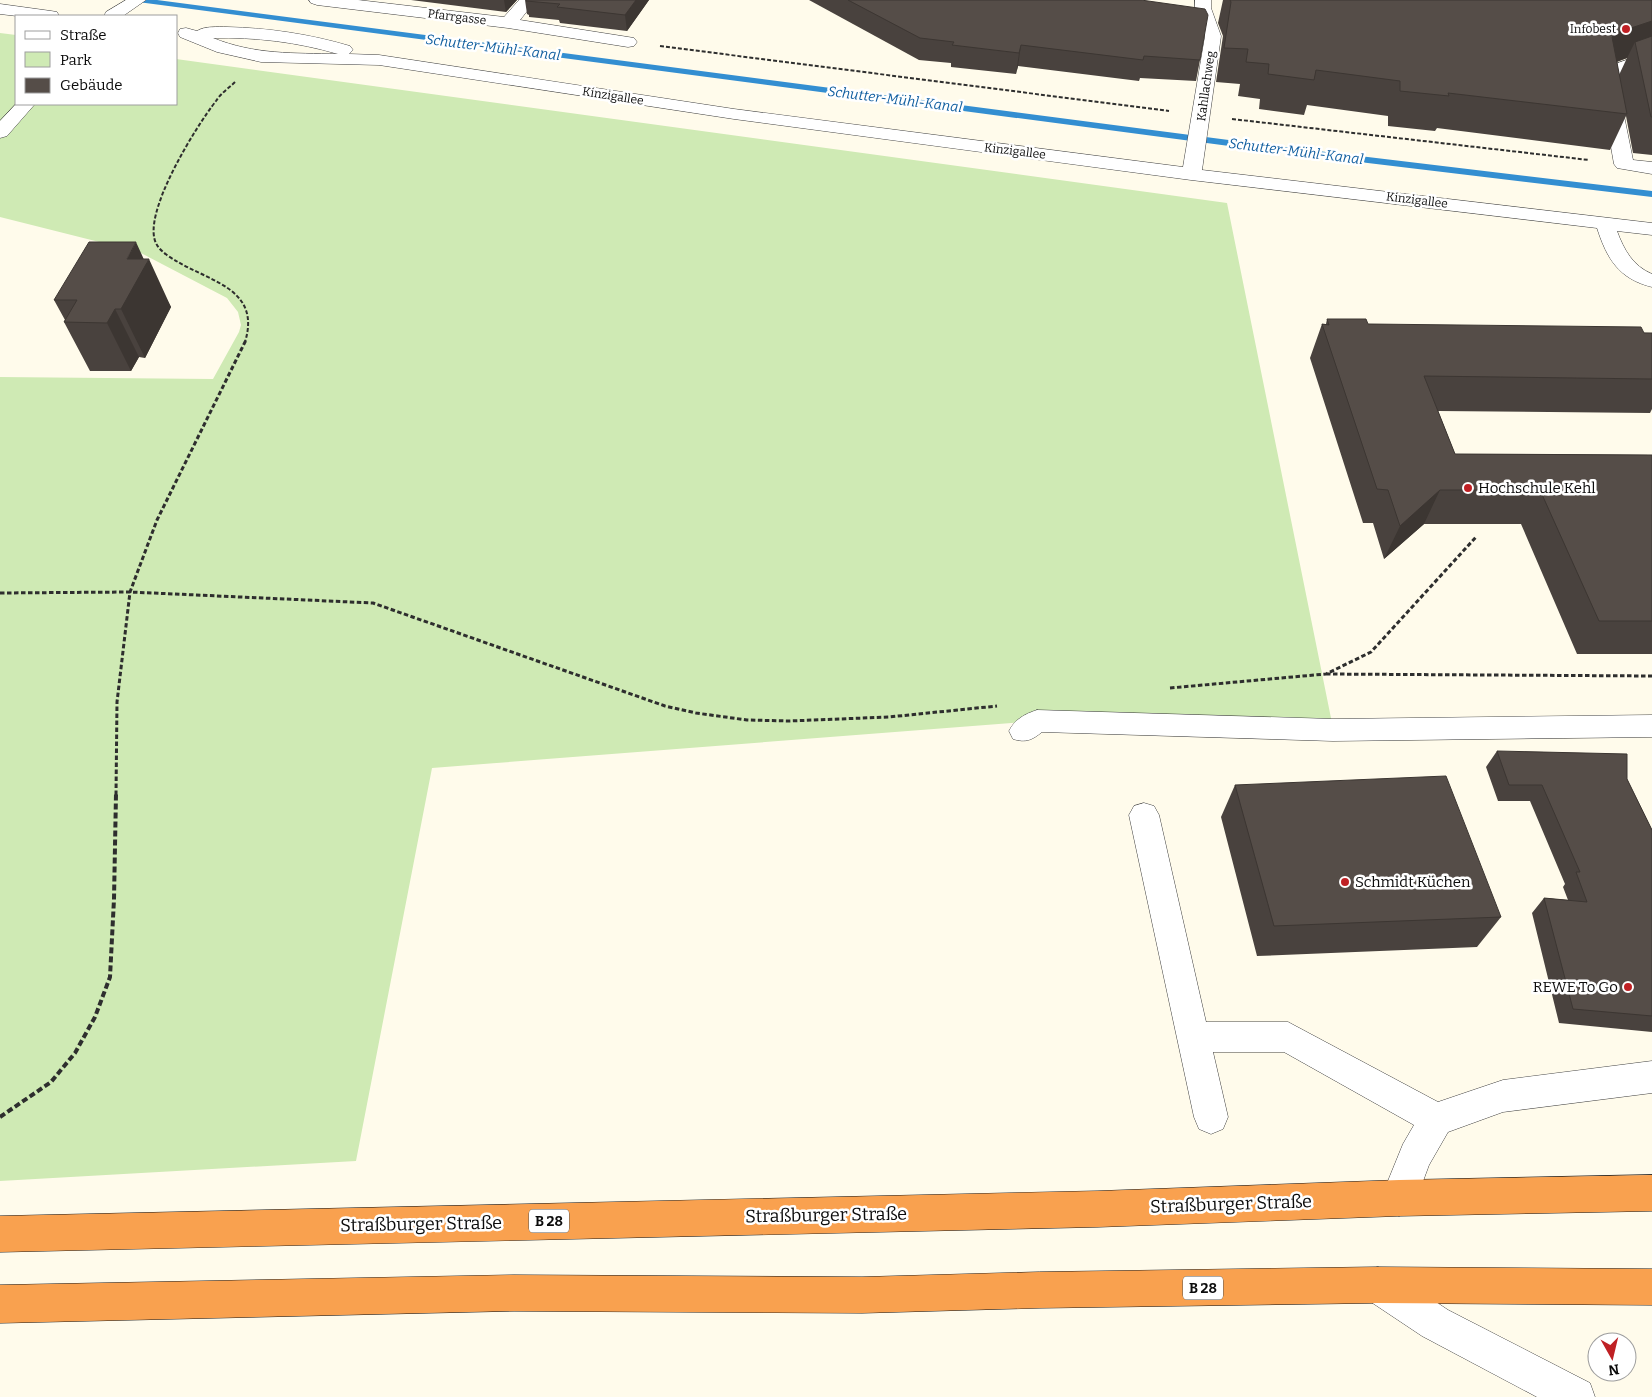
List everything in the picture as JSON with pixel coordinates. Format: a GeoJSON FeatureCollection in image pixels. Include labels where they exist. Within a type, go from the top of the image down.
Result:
{"type":"FeatureCollection","features":[{"type":"Feature","properties":{"kind":"highway","name":"Straßburger Straße"},"geometry":{"type":"LineString","coordinates":[[0,1234],[1108,1209],[1399,1198],[1652,1193]]}},
{"type":"Feature","properties":{"kind":"highway","name":"B 28"},"geometry":{"type":"LineString","coordinates":[[0,1304],[514,1293],[862,1296],[1039,1290],[1378,1285],[1652,1287]]}},
{"type":"Feature","properties":{"kind":"street","name":"Pfarrgasse"},"geometry":{"type":"LineString","coordinates":[[316,0],[508,23],[628,42]]}},
{"type":"Feature","properties":{"kind":"street","name":"Pfarrgasse"},"geometry":{"type":"LineString","coordinates":[[508,23],[528,0]]}},
{"type":"Feature","properties":{"kind":"street","name":"Kahllachweg"},"geometry":{"type":"LineString","coordinates":[[1191,174],[1202,116],[1213,36],[1203,8],[1203,0]]}},
{"type":"Feature","properties":{"kind":"street"},"geometry":{"type":"LineString","coordinates":[[114,15],[132,4]]}},
{"type":"Feature","properties":{"kind":"street"},"geometry":{"type":"LineString","coordinates":[[0,9],[44,15]]}},
{"type":"Feature","properties":{"kind":"street","name":"Kinzigallee"},"geometry":{"type":"LineString","coordinates":[[181,32],[223,48],[261,57],[379,60],[734,114],[1191,174],[1652,229]]}},
{"type":"Feature","properties":{"kind":"street","name":"Kinzigallee"},"geometry":{"type":"LineString","coordinates":[[181,32],[283,34],[308,39],[379,60]]}},
{"type":"Feature","properties":{"kind":"street"},"geometry":{"type":"LineString","coordinates":[[1652,56],[1607,73],[1624,164],[1652,168]]}},
{"type":"Feature","properties":{"kind":"street"},"geometry":{"type":"LineString","coordinates":[[0,132],[25,105]]}},
{"type":"Feature","properties":{"kind":"street"},"geometry":{"type":"LineString","coordinates":[[1605,224],[1620,261],[1628,270],[1652,281]]}},
{"type":"Feature","properties":{"kind":"street"},"geometry":{"type":"LineString","coordinates":[[1023,731],[1037,721],[1334,730],[1652,726]]}},
{"type":"Feature","properties":{"kind":"street"},"geometry":{"type":"LineString","coordinates":[[1144,815],[1211,1117]]}},
{"type":"Feature","properties":{"kind":"street"},"geometry":{"type":"LineString","coordinates":[[1193,1037],[1288,1037],[1436,1119]]}},
{"type":"Feature","properties":{"kind":"street"},"geometry":{"type":"LineString","coordinates":[[1399,1198],[1415,1156],[1436,1119],[1502,1096],[1652,1078]]}},
{"type":"Feature","properties":{"kind":"street"},"geometry":{"type":"LineString","coordinates":[[1378,1285],[1530,1387],[1576,1397]]}},
{"type":"Feature","properties":{"kind":"path"},"geometry":{"type":"LineString","coordinates":[[628,42],[1202,116],[1624,164]]}},
{"type":"Feature","properties":{"kind":"path"},"geometry":{"type":"LineString","coordinates":[[0,1116],[9,1112],[51,1082],[75,1053],[95,1017],[110,977],[114,899],[117,702],[130,592],[157,520],[246,340],[251,326],[248,309],[234,290],[168,256],[157,246],[152,230],[163,193],[198,125],[215,100],[240,77]]}},
{"type":"Feature","properties":{"kind":"path"},"geometry":{"type":"LineString","coordinates":[[1326,674],[1371,652],[1476,537]]}},
{"type":"Feature","properties":{"kind":"path"},"geometry":{"type":"LineString","coordinates":[[0,593],[130,592],[373,603],[665,706],[747,720],[889,718],[1006,705]]}},
{"type":"Feature","properties":{"kind":"path"},"geometry":{"type":"LineString","coordinates":[[1162,689],[1326,674],[1652,676]]}},
{"type":"Feature","properties":{"kind":"green space"},"geometry":{"type":"Polygon","coordinates":[[[0,33],[15,35],[15,105],[178,105],[178,59],[1227,203],[1332,723],[1037,721],[432,768],[356,1161],[0,1181],[0,377],[213,379],[241,325],[238,312],[227,298],[139,252],[0,217],[0,33]]]}},
{"type":"Feature","properties":{"kind":"building"},"geometry":{"type":"Polygon","coordinates":[[[527,0],[636,0],[625,15],[557,7],[560,4],[527,0]]]}},
{"type":"Feature","properties":{"kind":"building"},"geometry":{"type":"Polygon","coordinates":[[[848,0],[1141,0],[1205,9],[1208,15],[1200,60],[1144,56],[1143,60],[1021,45],[1019,53],[952,45],[954,42],[920,38],[848,0]]]}},
{"type":"Feature","properties":{"kind":"building"},"geometry":{"type":"Polygon","coordinates":[[[1230,0],[1652,0],[1652,21],[1616,33],[1612,37],[1627,114],[1448,93],[1449,96],[1400,91],[1400,81],[1316,70],[1314,80],[1268,74],[1269,64],[1246,62],[1248,49],[1224,48],[1230,0]]]}},
{"type":"Feature","properties":{"kind":"building"},"geometry":{"type":"Polygon","coordinates":[[[1652,36],[1652,117],[1651,117],[1635,42],[1652,36]]]}},
{"type":"Feature","properties":{"kind":"building"},"geometry":{"type":"Polygon","coordinates":[[[89,242],[136,242],[127,259],[149,259],[121,309],[115,309],[107,323],[64,322],[77,300],[54,300],[89,242]]]}},
{"type":"Feature","properties":{"kind":"building"},"geometry":{"type":"Polygon","coordinates":[[[1327,319],[1366,319],[1368,324],[1641,327],[1644,333],[1652,333],[1652,379],[1424,376],[1455,454],[1652,455],[1652,621],[1599,621],[1540,490],[1440,490],[1400,526],[1388,490],[1377,489],[1322,324],[1329,325],[1327,319]]]}},
{"type":"Feature","properties":{"kind":"building"},"geometry":{"type":"Polygon","coordinates":[[[1497,751],[1627,754],[1627,779],[1652,830],[1652,1016],[1573,1009],[1544,898],[1587,902],[1576,872],[1580,872],[1542,785],[1509,785],[1497,751]]]}},
{"type":"Feature","properties":{"kind":"building","name":"Schmidt Küchen"},"geometry":{"type":"Polygon","coordinates":[[[1446,776],[1501,917],[1274,926],[1235,785],[1446,776]]]}},
{"type":"Feature","properties":{"kind":"waterway","name":"Schutter-Mühl-Kanal"},"geometry":{"type":"LineString","coordinates":[[138,0],[1267,148],[1652,194]]}},
{"type":"Feature","properties":{"kind":"place","name":"Infobest"},"geometry":{"type":"Point","coordinates":[1626,29]}},
{"type":"Feature","properties":{"kind":"place","name":"Hochschule Kehl"},"geometry":{"type":"Point","coordinates":[1468,488]}},
{"type":"Feature","properties":{"kind":"place","name":"Schmidt Küchen"},"geometry":{"type":"Point","coordinates":[1345,882]}},
{"type":"Feature","properties":{"kind":"place","name":"REWE To Go"},"geometry":{"type":"Point","coordinates":[1628,987]}}]}
